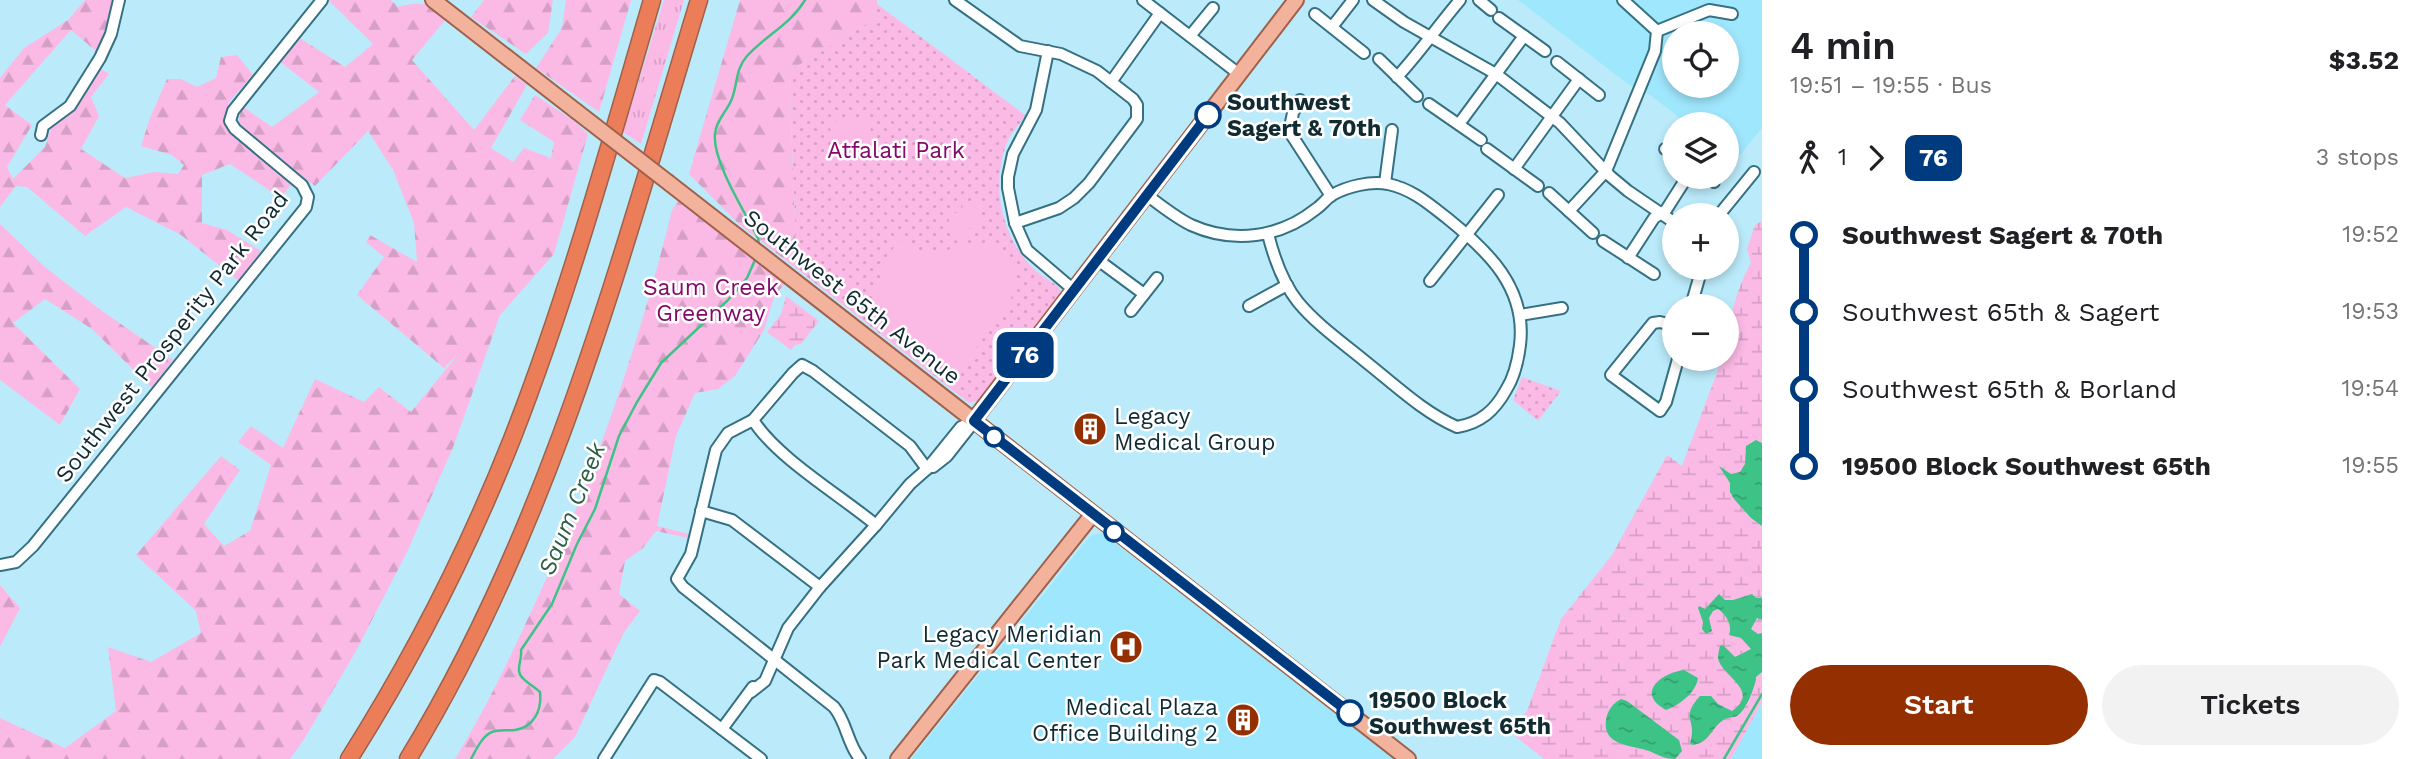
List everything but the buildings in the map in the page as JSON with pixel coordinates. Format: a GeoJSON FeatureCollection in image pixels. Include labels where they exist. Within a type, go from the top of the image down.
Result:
{"type":"FeatureCollection","features":[{"type":"Feature","properties":{"kind":"highway"},"geometry":{"type":"LineString","coordinates":[[349,759],[395,683],[443,592],[512,437],[570,273],[652,0]]}},
{"type":"Feature","properties":{"kind":"highway"},"geometry":{"type":"LineString","coordinates":[[408,759],[498,589],[553,460],[593,350],[699,0]]}},
{"type":"Feature","properties":{"kind":"main road","name":"Southwest 65th Avenue"},"geometry":{"type":"LineString","coordinates":[[433,0],[1408,759]]}},
{"type":"Feature","properties":{"kind":"main road"},"geometry":{"type":"LineString","coordinates":[[974,421],[1296,0]]}},
{"type":"Feature","properties":{"kind":"main road"},"geometry":{"type":"LineString","coordinates":[[898,759],[1092,515]]}},
{"type":"Feature","properties":{"kind":"street"},"geometry":{"type":"LineString","coordinates":[[41,135],[43,126],[69,106],[100,58],[111,34],[119,0]]}},
{"type":"Feature","properties":{"kind":"street","name":"Southwest Prosperity Park Road"},"geometry":{"type":"LineString","coordinates":[[0,565],[16,562],[33,546],[306,206],[308,197],[302,185],[235,129],[230,121],[236,107],[322,0]]}},
{"type":"Feature","properties":{"kind":"street"},"geometry":{"type":"LineString","coordinates":[[1143,0],[1239,74]]}},
{"type":"Feature","properties":{"kind":"street"},"geometry":{"type":"LineString","coordinates":[[1332,27],[1353,0]]}},
{"type":"Feature","properties":{"kind":"street"},"geometry":{"type":"LineString","coordinates":[[1373,0],[1404,22],[1496,74],[1551,116],[1577,139],[1606,171],[1660,214]]}},
{"type":"Feature","properties":{"kind":"street"},"geometry":{"type":"LineString","coordinates":[[1397,77],[1460,0]]}},
{"type":"Feature","properties":{"kind":"street"},"geometry":{"type":"LineString","coordinates":[[1479,0],[1545,51]]}},
{"type":"Feature","properties":{"kind":"street"},"geometry":{"type":"LineString","coordinates":[[1623,0],[1657,31]]}},
{"type":"Feature","properties":{"kind":"street"},"geometry":{"type":"LineString","coordinates":[[959,1],[1020,46],[1048,51],[1083,64],[1111,82],[1137,105],[1137,119],[1089,183],[1074,198],[1059,208],[1014,223]]}},
{"type":"Feature","properties":{"kind":"street"},"geometry":{"type":"LineString","coordinates":[[1190,36],[1213,8]]}},
{"type":"Feature","properties":{"kind":"street"},"geometry":{"type":"LineString","coordinates":[[1657,31],[1709,10],[1732,13]]}},
{"type":"Feature","properties":{"kind":"street"},"geometry":{"type":"LineString","coordinates":[[1111,82],[1160,13]]}},
{"type":"Feature","properties":{"kind":"street"},"geometry":{"type":"LineString","coordinates":[[1315,13],[1364,53]]}},
{"type":"Feature","properties":{"kind":"street"},"geometry":{"type":"LineString","coordinates":[[1569,211],[1606,171],[1656,51],[1657,31]]}},
{"type":"Feature","properties":{"kind":"street"},"geometry":{"type":"LineString","coordinates":[[1459,124],[1524,36]]}},
{"type":"Feature","properties":{"kind":"street"},"geometry":{"type":"LineString","coordinates":[[1048,51],[1036,110],[1013,154],[1008,188],[1014,223],[1027,250],[1074,290]]}},
{"type":"Feature","properties":{"kind":"street"},"geometry":{"type":"LineString","coordinates":[[1379,59],[1417,96]]}},
{"type":"Feature","properties":{"kind":"street"},"geometry":{"type":"LineString","coordinates":[[1557,62],[1599,95]]}},
{"type":"Feature","properties":{"kind":"street"},"geometry":{"type":"LineString","coordinates":[[1514,169],[1579,79]]}},
{"type":"Feature","properties":{"kind":"street"},"geometry":{"type":"LineString","coordinates":[[1300,100],[1293,113],[1289,131],[1331,196]]}},
{"type":"Feature","properties":{"kind":"street"},"geometry":{"type":"LineString","coordinates":[[1429,104],[1538,186]]}},
{"type":"Feature","properties":{"kind":"street"},"geometry":{"type":"LineString","coordinates":[[1385,183],[1392,130]]}},
{"type":"Feature","properties":{"kind":"street"},"geometry":{"type":"LineString","coordinates":[[1729,203],[1754,172]]}},
{"type":"Feature","properties":{"kind":"street"},"geometry":{"type":"LineString","coordinates":[[1147,195],[1177,217],[1202,229],[1230,235],[1268,234],[1296,223],[1331,196],[1360,184],[1385,183],[1418,195],[1467,234],[1500,268],[1512,290],[1520,315],[1517,363],[1499,404],[1482,419],[1457,427],[1441,420],[1408,396],[1315,321],[1287,285],[1275,259],[1268,234]]}},
{"type":"Feature","properties":{"kind":"street"},"geometry":{"type":"LineString","coordinates":[[1628,258],[1654,218],[1678,189]]}},
{"type":"Feature","properties":{"kind":"street"},"geometry":{"type":"LineString","coordinates":[[1549,193],[1593,233]]}},
{"type":"Feature","properties":{"kind":"street"},"geometry":{"type":"LineString","coordinates":[[1430,281],[1498,195]]}},
{"type":"Feature","properties":{"kind":"street"},"geometry":{"type":"LineString","coordinates":[[1603,241],[1654,274]]}},
{"type":"Feature","properties":{"kind":"street"},"geometry":{"type":"LineString","coordinates":[[1098,260],[1144,294]]}},
{"type":"Feature","properties":{"kind":"street"},"geometry":{"type":"LineString","coordinates":[[1131,311],[1157,278]]}},
{"type":"Feature","properties":{"kind":"street"},"geometry":{"type":"LineString","coordinates":[[1249,306],[1287,285]]}},
{"type":"Feature","properties":{"kind":"street"},"geometry":{"type":"LineString","coordinates":[[1520,315],[1562,308]]}},
{"type":"Feature","properties":{"kind":"street"},"geometry":{"type":"LineString","coordinates":[[1662,323],[1653,323],[1611,375],[1660,411],[1666,402],[1675,371]]}},
{"type":"Feature","properties":{"kind":"street"},"geometry":{"type":"LineString","coordinates":[[860,759],[850,747],[842,719],[834,707],[677,579],[691,554],[716,450],[728,433],[753,420],[802,365],[910,446],[927,469]]}},
{"type":"Feature","properties":{"kind":"street"},"geometry":{"type":"LineString","coordinates":[[753,420],[778,449],[876,525]]}},
{"type":"Feature","properties":{"kind":"street"},"geometry":{"type":"LineString","coordinates":[[722,730],[751,692],[766,665],[775,659],[788,628],[820,587],[910,484],[927,469],[961,427],[974,421]]}},
{"type":"Feature","properties":{"kind":"street"},"geometry":{"type":"LineString","coordinates":[[701,510],[732,520],[820,587]]}},
{"type":"Feature","properties":{"kind":"street"},"geometry":{"type":"LineString","coordinates":[[622,759],[608,755],[654,680],[761,759]]}},
{"type":"Feature","properties":{"kind":"shaded area"},"geometry":{"type":"Polygon","coordinates":[[[1518,0],[1762,0],[1762,128],[1739,156],[1739,112],[1672,112],[1650,95],[1628,84],[1518,0]]]}},
{"type":"Feature","properties":{"kind":"shaded area","name":"Legacy Meridian Park Medical Center"},"geometry":{"type":"Polygon","coordinates":[[[1100,533],[1395,759],[911,759],[1090,536],[1100,533]]]}},
{"type":"Feature","properties":{"kind":"shaded area"},"geometry":{"type":"Polygon","coordinates":[[[1762,702],[1762,759],[1731,759],[1762,702]]]}},
{"type":"Feature","properties":{"kind":"green space"},"geometry":{"type":"Polygon","coordinates":[[[85,0],[115,0],[97,52],[71,30],[5,105],[32,125],[7,167],[13,179],[45,147],[51,128],[70,111],[98,67],[109,74],[91,97],[99,116],[81,149],[125,178],[154,172],[178,174],[184,165],[172,155],[141,146],[167,79],[181,79],[197,87],[216,78],[221,57],[237,55],[253,75],[229,102],[227,130],[293,182],[281,198],[230,164],[202,175],[202,223],[227,230],[261,251],[240,282],[181,235],[126,207],[85,236],[27,187],[16,186],[0,207],[0,78],[24,48],[68,20],[85,0]]]}},
{"type":"Feature","properties":{"kind":"green space"},"geometry":{"type":"Polygon","coordinates":[[[328,0],[391,0],[398,7],[424,4],[447,18],[412,60],[474,130],[515,76],[527,85],[491,148],[513,162],[524,148],[551,158],[554,142],[520,120],[535,95],[574,121],[588,134],[554,254],[500,315],[454,445],[408,550],[355,653],[290,759],[0,759],[0,718],[65,748],[116,711],[108,647],[151,662],[201,633],[196,611],[136,555],[221,456],[240,470],[204,524],[224,546],[250,531],[271,465],[238,442],[251,426],[283,448],[315,379],[364,402],[379,387],[411,412],[459,353],[444,368],[357,295],[384,257],[366,242],[370,235],[417,262],[414,223],[393,170],[368,131],[315,186],[237,128],[242,106],[272,127],[319,92],[279,61],[298,37],[345,67],[373,44],[328,0]]]}},
{"type":"Feature","properties":{"kind":"green space"},"geometry":{"type":"Polygon","coordinates":[[[484,0],[553,0],[548,33],[526,54],[471,17],[484,0]]]}},
{"type":"Feature","properties":{"kind":"green space"},"geometry":{"type":"Polygon","coordinates":[[[566,0],[631,0],[599,112],[536,68],[562,28],[566,0]]]}},
{"type":"Feature","properties":{"kind":"green space"},"geometry":{"type":"Polygon","coordinates":[[[664,0],[684,0],[641,144],[623,132],[664,0]]]}},
{"type":"Feature","properties":{"kind":"green space","name":"Saum Creek Greenway"},"geometry":{"type":"Polygon","coordinates":[[[740,0],[877,0],[877,18],[789,71],[797,269],[740,225],[689,174],[740,0]]]}},
{"type":"Feature","properties":{"kind":"green space","name":"Atfalati Park"},"geometry":{"type":"Polygon","coordinates":[[[877,4],[1025,115],[1009,138],[1002,158],[999,192],[1002,209],[1006,225],[1022,255],[1036,271],[1059,287],[1060,295],[980,400],[969,403],[797,269],[789,71],[877,18],[877,4]]]}},
{"type":"Feature","properties":{"kind":"green space"},"geometry":{"type":"Polygon","coordinates":[[[870,119],[872,160],[832,163],[830,122],[870,119]]]}},
{"type":"Feature","properties":{"kind":"green space"},"geometry":{"type":"Polygon","coordinates":[[[978,200],[981,227],[966,229],[967,239],[952,241],[948,214],[963,212],[962,202],[978,200]]]}},
{"type":"Feature","properties":{"kind":"green space","name":"Saum Creek Greenway"},"geometry":{"type":"Polygon","coordinates":[[[678,201],[786,282],[774,297],[764,330],[735,376],[718,389],[695,393],[676,436],[657,526],[689,534],[688,538],[656,531],[643,548],[625,561],[619,594],[640,611],[623,634],[575,737],[553,759],[455,759],[504,668],[574,514],[629,364],[672,210],[678,201]]]}},
{"type":"Feature","properties":{"kind":"green space"},"geometry":{"type":"Polygon","coordinates":[[[1762,221],[1762,702],[1731,759],[1544,759],[1510,732],[1527,711],[1561,619],[1612,555],[1667,455],[1682,466],[1718,371],[1739,371],[1737,294],[1751,262],[1747,249],[1755,225],[1762,221]]]}},
{"type":"Feature","properties":{"kind":"green space"},"geometry":{"type":"Polygon","coordinates":[[[0,224],[45,267],[173,360],[152,388],[92,329],[45,299],[13,323],[80,389],[60,425],[0,380],[0,224]]]}},
{"type":"Feature","properties":{"kind":"green space"},"geometry":{"type":"Polygon","coordinates":[[[902,236],[925,254],[993,241],[1013,265],[1016,286],[1012,296],[999,318],[957,370],[947,369],[864,308],[881,284],[885,260],[902,236]]]}},
{"type":"Feature","properties":{"kind":"green space"},"geometry":{"type":"Polygon","coordinates":[[[786,296],[819,321],[801,344],[795,345],[791,350],[767,332],[781,314],[786,296]]]}},
{"type":"Feature","properties":{"kind":"green space"},"geometry":{"type":"Polygon","coordinates":[[[1522,377],[1561,391],[1538,421],[1513,400],[1522,377]]]}},
{"type":"Feature","properties":{"kind":"green space"},"geometry":{"type":"Polygon","coordinates":[[[0,585],[20,608],[0,647],[0,585]]]}},
{"type":"Feature","properties":{"kind":"water"},"geometry":{"type":"Polygon","coordinates":[[[1756,440],[1762,443],[1762,526],[1734,499],[1730,492],[1730,483],[1719,466],[1731,474],[1740,472],[1745,464],[1746,446],[1756,440]]]}},
{"type":"Feature","properties":{"kind":"water"},"geometry":{"type":"Polygon","coordinates":[[[1719,594],[1725,600],[1752,594],[1756,598],[1762,598],[1762,620],[1757,618],[1751,629],[1758,634],[1762,633],[1762,672],[1756,677],[1744,709],[1737,716],[1718,724],[1706,738],[1693,745],[1690,743],[1690,715],[1700,696],[1711,696],[1718,704],[1732,711],[1743,697],[1742,690],[1721,665],[1718,653],[1723,645],[1735,657],[1751,649],[1741,638],[1729,635],[1728,620],[1718,609],[1713,611],[1709,618],[1712,631],[1706,634],[1702,629],[1703,622],[1698,608],[1699,606],[1705,609],[1719,594]]]}},
{"type":"Feature","properties":{"kind":"water"},"geometry":{"type":"Polygon","coordinates":[[[1684,670],[1698,678],[1697,683],[1686,698],[1666,710],[1657,704],[1652,697],[1652,691],[1660,679],[1684,670]]]}},
{"type":"Feature","properties":{"kind":"water"},"geometry":{"type":"Polygon","coordinates":[[[1621,699],[1679,740],[1682,751],[1675,759],[1613,740],[1606,729],[1606,720],[1613,705],[1621,699]]]}},
{"type":"Feature","properties":{"kind":"waterway","name":"Saum Creek"},"geometry":{"type":"LineString","coordinates":[[759,245],[758,238],[724,172],[715,145],[715,134],[731,101],[743,61],[785,23],[805,0]]}},
{"type":"Feature","properties":{"kind":"waterway","name":"Saum Creek"},"geometry":{"type":"LineString","coordinates":[[471,759],[488,734],[522,728],[535,717],[540,705],[540,692],[519,673],[521,650],[552,604],[595,509],[619,436],[661,363],[727,301],[747,278],[755,260]]}},
{"type":"Feature","properties":{"kind":"waterway"},"geometry":{"type":"LineString","coordinates":[[1724,759],[1762,694]]}},
{"type":"Feature","properties":{"kind":"bus line","name":"76"},"geometry":{"type":"LineString","coordinates":[[1208,115],[974,421],[1350,713]]}},
{"type":"Feature","properties":{"kind":"place","name":"Southwest Sagert & 70th"},"geometry":{"type":"Point","coordinates":[1208,115]}},
{"type":"Feature","properties":{"kind":"place","name":"Legacy Medical Group"},"geometry":{"type":"Point","coordinates":[1090,429]}},
{"type":"Feature","properties":{"kind":"place","name":"Legacy Meridian Park Medical Center"},"geometry":{"type":"Point","coordinates":[1126,647]}},
{"type":"Feature","properties":{"kind":"place","name":"19500 Block Southwest 65th"},"geometry":{"type":"Point","coordinates":[1350,713]}},
{"type":"Feature","properties":{"kind":"place","name":"Medical Plaza Office Building 2"},"geometry":{"type":"Point","coordinates":[1243,720]}}]}
